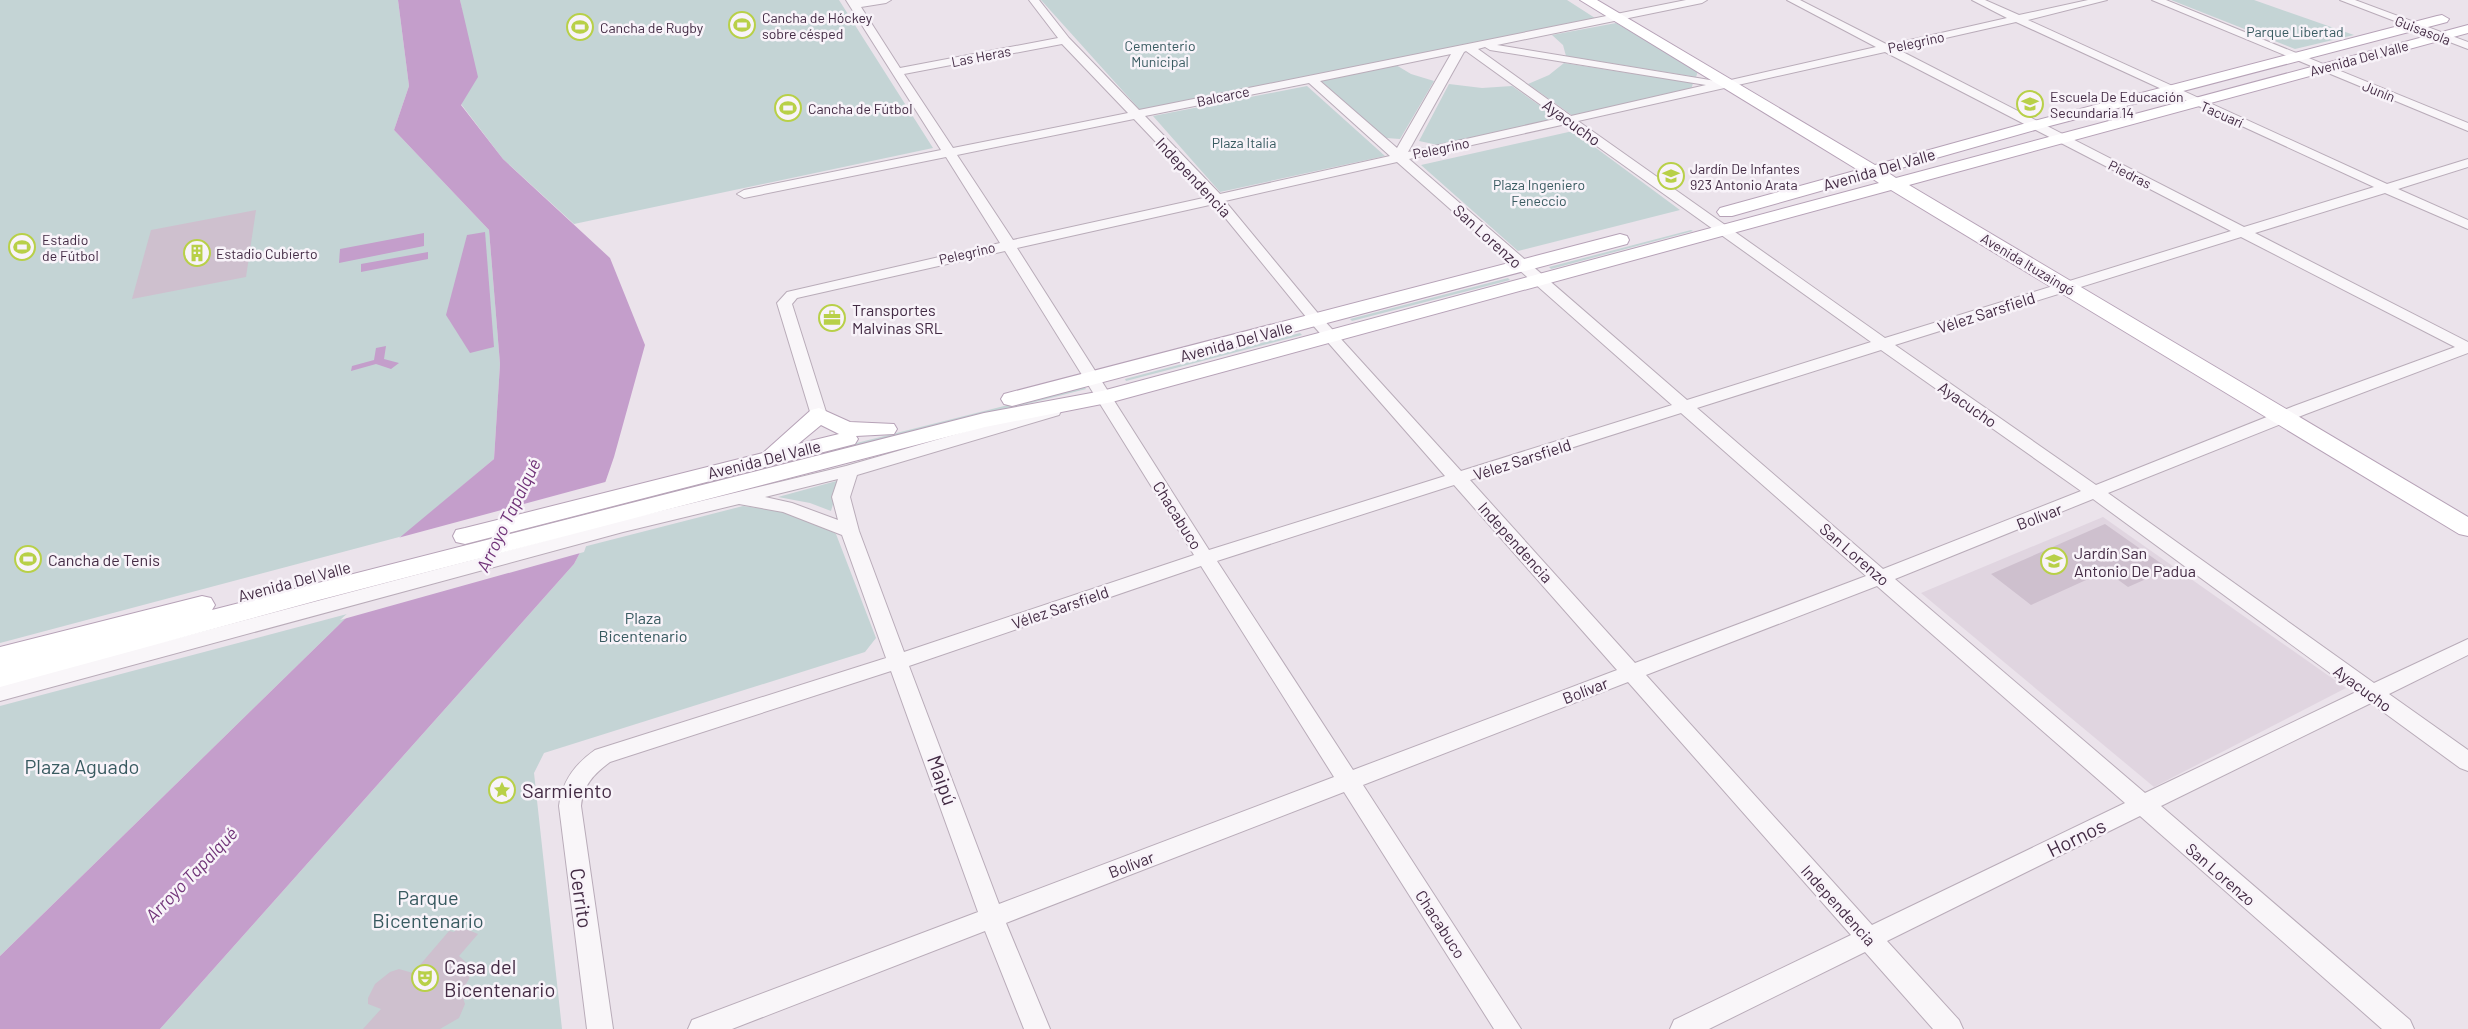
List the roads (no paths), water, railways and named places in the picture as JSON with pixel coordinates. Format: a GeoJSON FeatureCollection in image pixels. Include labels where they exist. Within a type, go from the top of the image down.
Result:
{"type":"FeatureCollection","features":[{"type":"Feature","properties":{"kind":"main road","name":"Avenida Ituzaingó"},"geometry":{"type":"LineString","coordinates":[[1587,0],[1623,17],[2293,414],[2468,509]]}},
{"type":"Feature","properties":{"kind":"main road","name":"Avenida Ituzaingó"},"geometry":{"type":"LineString","coordinates":[[1603,0],[1623,17]]}},
{"type":"Feature","properties":{"kind":"main road","name":"Avenida Del Valle"},"geometry":{"type":"LineString","coordinates":[[1889,176],[2036,125],[2457,15]]}},
{"type":"Feature","properties":{"kind":"main road","name":"Avenida Del Valle"},"geometry":{"type":"LineString","coordinates":[[622,511],[767,458],[886,429],[1098,388],[1330,336],[1530,273],[1889,176],[2061,139],[2468,29]]}},
{"type":"Feature","properties":{"kind":"main road","name":"Avenida Del Valle"},"geometry":{"type":"LineString","coordinates":[[0,677],[622,511],[984,420],[1098,388],[1316,320],[1530,273]]}},
{"type":"Feature","properties":{"kind":"main road","name":"Avenida Ituzaingó"},"geometry":{"type":"LineString","coordinates":[[2293,414],[2468,528]]}},
{"type":"Feature","properties":{"kind":"main road"},"geometry":{"type":"LineString","coordinates":[[767,458],[819,415],[846,429],[886,429]]}},
{"type":"Feature","properties":{"kind":"main road","name":"Avenida Del Valle"},"geometry":{"type":"LineString","coordinates":[[0,657],[319,591]]}},
{"type":"Feature","properties":{"kind":"street"},"geometry":{"type":"LineString","coordinates":[[852,3],[886,0]]}},
{"type":"Feature","properties":{"kind":"street","name":"Independencia"},"geometry":{"type":"LineString","coordinates":[[1034,0],[1065,40],[1216,198],[1330,336],[1950,1029]]}},
{"type":"Feature","properties":{"kind":"street","name":"Balcarce"},"geometry":{"type":"LineString","coordinates":[[744,194],[1702,0]]}},
{"type":"Feature","properties":{"kind":"street","name":"Piedras"},"geometry":{"type":"LineString","coordinates":[[1792,0],[2468,348]]}},
{"type":"Feature","properties":{"kind":"street","name":"Tacuarí"},"geometry":{"type":"LineString","coordinates":[[1977,0],[2169,90],[2468,225]]}},
{"type":"Feature","properties":{"kind":"street","name":"Pelegrino"},"geometry":{"type":"LineString","coordinates":[[819,415],[784,303],[792,295],[802,291],[1399,156],[1571,121],[2102,0]]}},
{"type":"Feature","properties":{"kind":"street","name":"Junín"},"geometry":{"type":"LineString","coordinates":[[2157,0],[2468,127]]}},
{"type":"Feature","properties":{"kind":"street","name":"Guisasola"},"geometry":{"type":"LineString","coordinates":[[2345,0],[2468,46]]}},
{"type":"Feature","properties":{"kind":"street","name":"Chacabuco"},"geometry":{"type":"LineString","coordinates":[[852,3],[949,151],[1205,558],[1508,1029]]}},
{"type":"Feature","properties":{"kind":"street","name":"Las Heras"},"geometry":{"type":"LineString","coordinates":[[897,72],[1065,40]]}},
{"type":"Feature","properties":{"kind":"street"},"geometry":{"type":"LineString","coordinates":[[1399,156],[1468,47],[1735,84]]}},
{"type":"Feature","properties":{"kind":"street","name":"Ayacucho"},"geometry":{"type":"LineString","coordinates":[[1468,47],[1713,224],[2096,493],[2468,762]]}},
{"type":"Feature","properties":{"kind":"street","name":"San Lorenzo"},"geometry":{"type":"LineString","coordinates":[[1310,78],[2141,806],[2401,1029]]}},
{"type":"Feature","properties":{"kind":"street","name":"Vélez Sarsfield"},"geometry":{"type":"LineString","coordinates":[[584,771],[592,762],[615,750],[900,661],[1205,558],[2243,231],[2468,164]]}},
{"type":"Feature","properties":{"kind":"street","name":"Bolívar"},"geometry":{"type":"LineString","coordinates":[[701,1029],[1881,577],[2293,414],[2468,348]]}},
{"type":"Feature","properties":{"kind":"street","name":"Avenida Del Valle"},"geometry":{"type":"LineString","coordinates":[[622,511],[739,498],[849,471],[1098,388]]}},
{"type":"Feature","properties":{"kind":"street","name":"Maipú"},"geometry":{"type":"LineString","coordinates":[[849,471],[841,497],[850,531],[900,661],[992,918],[1037,1029]]}},
{"type":"Feature","properties":{"kind":"street"},"geometry":{"type":"LineString","coordinates":[[739,498],[786,507],[850,531]]}},
{"type":"Feature","properties":{"kind":"street","name":"Avenida Del Valle"},"geometry":{"type":"LineString","coordinates":[[0,693],[319,591]]}},
{"type":"Feature","properties":{"kind":"street","name":"Hornos"},"geometry":{"type":"LineString","coordinates":[[1683,1029],[2468,646]]}},
{"type":"Feature","properties":{"kind":"street","name":"Cerrito"},"geometry":{"type":"LineString","coordinates":[[584,771],[573,788],[570,806],[600,1029]]}},
{"type":"Feature","properties":{"kind":"water","name":"Arroyo Tapalqué"},"geometry":{"type":"Polygon","coordinates":[[[398,0],[460,0],[478,77],[461,105],[503,159],[610,258],[645,345],[614,457],[583,547],[574,564],[160,1029],[0,1029],[0,956],[351,613],[386,549],[494,459],[500,364],[489,230],[394,130],[409,86],[398,0]]]}},
{"type":"Feature","properties":{"kind":"water"},"geometry":{"type":"Polygon","coordinates":[[[485,232],[494,347],[470,353],[446,315],[467,235],[485,232]]]}},
{"type":"Feature","properties":{"kind":"water"},"geometry":{"type":"Polygon","coordinates":[[[424,233],[424,246],[339,263],[340,249],[424,233]]]}},
{"type":"Feature","properties":{"kind":"water"},"geometry":{"type":"Polygon","coordinates":[[[428,252],[428,259],[361,272],[361,264],[428,252]]]}},
{"type":"Feature","properties":{"kind":"water"},"geometry":{"type":"Polygon","coordinates":[[[386,346],[384,359],[399,363],[391,369],[376,364],[351,371],[352,366],[374,360],[376,348],[386,346]]]}},
{"type":"Feature","properties":{"kind":"place","name":"Cancha de Hóckey sobre césped"},"geometry":{"type":"Point","coordinates":[742,25]}},
{"type":"Feature","properties":{"kind":"place","name":"Cancha de Rugby"},"geometry":{"type":"Point","coordinates":[580,27]}},
{"type":"Feature","properties":{"kind":"place","name":"Escuela De Educación Secundaria 14"},"geometry":{"type":"Point","coordinates":[2030,104]}},
{"type":"Feature","properties":{"kind":"place","name":"Cancha de Fútbol"},"geometry":{"type":"Point","coordinates":[788,108]}},
{"type":"Feature","properties":{"kind":"place","name":"Jardín De Infantes 923 Antonio Arata"},"geometry":{"type":"Point","coordinates":[1671,176]}},
{"type":"Feature","properties":{"kind":"place","name":"Estadio de Fútbol"},"geometry":{"type":"Point","coordinates":[22,247]}},
{"type":"Feature","properties":{"kind":"place","name":"Estadio Cubierto"},"geometry":{"type":"Point","coordinates":[197,253]}},
{"type":"Feature","properties":{"kind":"place","name":"Transportes Malvinas SRL"},"geometry":{"type":"Point","coordinates":[832,318]}},
{"type":"Feature","properties":{"kind":"place","name":"Cancha de Tenis"},"geometry":{"type":"Point","coordinates":[28,559]}},
{"type":"Feature","properties":{"kind":"place","name":"Jardín San Antonio De Padua"},"geometry":{"type":"Point","coordinates":[2054,561]}},
{"type":"Feature","properties":{"kind":"place","name":"Sarmiento"},"geometry":{"type":"Point","coordinates":[502,790]}},
{"type":"Feature","properties":{"kind":"place","name":"Casa del Bicentenario"},"geometry":{"type":"Point","coordinates":[425,978]}},
{"type":"Feature","properties":{"kind":"park label","name":"Parque Libertad"},"geometry":{"type":"Point","coordinates":[2295,31]}},
{"type":"Feature","properties":{"kind":"park label","name":"Cementerio Municipal"},"geometry":{"type":"Point","coordinates":[1160,54]}},
{"type":"Feature","properties":{"kind":"park label","name":"Plaza Italia"},"geometry":{"type":"Point","coordinates":[1244,142]}},
{"type":"Feature","properties":{"kind":"park label","name":"Plaza Ingeniero Feneccio"},"geometry":{"type":"Point","coordinates":[1539,192]}},
{"type":"Feature","properties":{"kind":"park label","name":"Plaza Bicentenario"},"geometry":{"type":"Point","coordinates":[643,626]}},
{"type":"Feature","properties":{"kind":"park label","name":"Plaza Aguado"},"geometry":{"type":"Point","coordinates":[82,766]}},
{"type":"Feature","properties":{"kind":"park label","name":"Parque Bicentenario"},"geometry":{"type":"Point","coordinates":[428,908]}}]}
